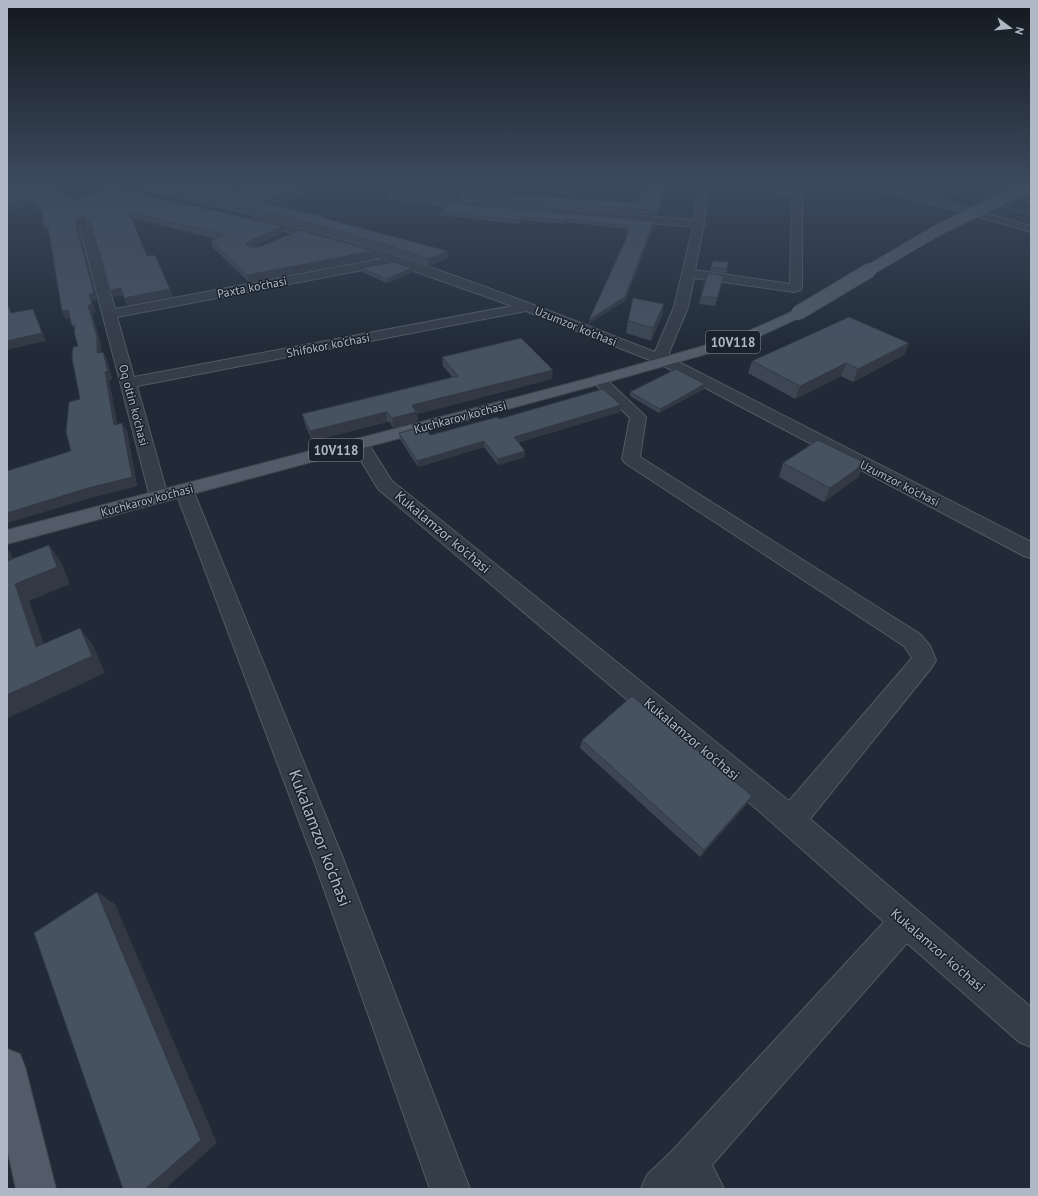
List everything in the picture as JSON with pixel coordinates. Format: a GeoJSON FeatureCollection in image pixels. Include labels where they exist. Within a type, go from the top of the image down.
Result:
{"type":"FeatureCollection","features":[{"type":"Feature","properties":{"kind":"main road"},"geometry":{"type":"LineString","coordinates":[[830,280],[901,240]]}},
{"type":"Feature","properties":{"kind":"main road","name":"10V118"},"geometry":{"type":"LineString","coordinates":[[665,362],[740,340],[798,313],[921,240]]}},
{"type":"Feature","properties":{"kind":"main road","name":"10V118"},"geometry":{"type":"LineString","coordinates":[[665,362],[726,336],[783,308]]}},
{"type":"Feature","properties":{"kind":"main road","name":"Kuchkarov ko'chasi"},"geometry":{"type":"LineString","coordinates":[[7,537],[665,362]]}},
{"type":"Feature","properties":{"kind":"main road"},"geometry":{"type":"LineString","coordinates":[[7,1067],[36,1189]]}},
{"type":"Feature","properties":{"kind":"street"},"geometry":{"type":"LineString","coordinates":[[89,240],[109,314]]}},
{"type":"Feature","properties":{"kind":"street","name":"Uzumzor ko'chasi"},"geometry":{"type":"LineString","coordinates":[[329,240],[395,260],[528,307],[665,362],[1031,551]]}},
{"type":"Feature","properties":{"kind":"street"},"geometry":{"type":"LineString","coordinates":[[665,362],[662,353],[681,307],[695,240]]}},
{"type":"Feature","properties":{"kind":"street"},"geometry":{"type":"LineString","coordinates":[[688,273],[794,288],[796,287],[797,240]]}},
{"type":"Feature","properties":{"kind":"street","name":"Paxta ko'chasi"},"geometry":{"type":"LineString","coordinates":[[109,314],[395,260]]}},
{"type":"Feature","properties":{"kind":"street","name":"Shifokor ko'chasi"},"geometry":{"type":"LineString","coordinates":[[128,383],[528,307]]}},
{"type":"Feature","properties":{"kind":"street","name":"Oq oltin ko'chasi"},"geometry":{"type":"LineString","coordinates":[[109,314],[128,383],[172,494]]}},
{"type":"Feature","properties":{"kind":"street"},"geometry":{"type":"LineString","coordinates":[[600,380],[638,417],[630,458],[912,640],[922,653],[924,660],[791,821]]}},
{"type":"Feature","properties":{"kind":"street","name":"Kukalamzor ko'chasi"},"geometry":{"type":"LineString","coordinates":[[360,444],[385,485],[791,821],[906,921],[1028,1021]]}},
{"type":"Feature","properties":{"kind":"street","name":"Kukalamzor ko'chasi"},"geometry":{"type":"LineString","coordinates":[[172,494],[330,861],[450,1189]]}},
{"type":"Feature","properties":{"kind":"street"},"geometry":{"type":"LineString","coordinates":[[661,1189],[696,1176],[906,921]]}},
{"type":"Feature","properties":{"kind":"building"},"geometry":{"type":"Polygon","coordinates":[[[50,240],[80,240],[94,293],[89,294],[92,305],[88,305],[97,337],[97,353],[103,352],[108,371],[105,372],[114,425],[122,423],[132,477],[88,488],[7,513],[7,471],[71,451],[66,432],[69,402],[80,399],[72,358],[73,347],[78,346],[74,332],[75,325],[72,326],[68,310],[62,311],[50,240]]]}},
{"type":"Feature","properties":{"kind":"building"},"geometry":{"type":"Polygon","coordinates":[[[95,240],[140,240],[147,256],[155,255],[170,289],[124,298],[121,288],[110,290],[95,240]]]}},
{"type":"Feature","properties":{"kind":"building"},"geometry":{"type":"Polygon","coordinates":[[[252,240],[246,244],[250,247],[259,247],[276,240],[335,240],[374,251],[247,275],[211,241],[252,240]]]}},
{"type":"Feature","properties":{"kind":"building"},"geometry":{"type":"Polygon","coordinates":[[[369,240],[406,240],[448,251],[428,259],[369,240]]]}},
{"type":"Feature","properties":{"kind":"building"},"geometry":{"type":"Polygon","coordinates":[[[625,240],[647,240],[625,297],[589,320],[625,240]]]}},
{"type":"Feature","properties":{"kind":"building"},"geometry":{"type":"Polygon","coordinates":[[[713,261],[729,262],[726,269],[711,267],[713,261]]]}},
{"type":"Feature","properties":{"kind":"building"},"geometry":{"type":"Polygon","coordinates":[[[393,262],[412,268],[387,279],[361,268],[393,262]]]}},
{"type":"Feature","properties":{"kind":"building"},"geometry":{"type":"Polygon","coordinates":[[[708,273],[724,276],[717,298],[701,296],[708,273]]]}},
{"type":"Feature","properties":{"kind":"building"},"geometry":{"type":"Polygon","coordinates":[[[633,298],[664,304],[653,328],[628,321],[633,298]]]}},
{"type":"Feature","properties":{"kind":"building"},"geometry":{"type":"Polygon","coordinates":[[[7,307],[9,307],[11,313],[33,309],[42,333],[7,341],[7,307]]]}},
{"type":"Feature","properties":{"kind":"building"},"geometry":{"type":"Polygon","coordinates":[[[849,317],[909,343],[858,369],[846,363],[800,386],[752,361],[849,317]]]}},
{"type":"Feature","properties":{"kind":"building"},"geometry":{"type":"Polygon","coordinates":[[[521,338],[553,370],[412,405],[416,412],[392,418],[386,412],[310,431],[302,414],[458,376],[442,357],[521,338]]]}},
{"type":"Feature","properties":{"kind":"building"},"geometry":{"type":"Polygon","coordinates":[[[676,369],[705,384],[660,409],[630,392],[676,369]]]}},
{"type":"Feature","properties":{"kind":"building"},"geometry":{"type":"Polygon","coordinates":[[[603,389],[621,405],[514,437],[525,451],[498,459],[484,441],[417,461],[399,433],[424,426],[430,435],[497,417],[499,419],[603,389]]]}},
{"type":"Feature","properties":{"kind":"building"},"geometry":{"type":"Polygon","coordinates":[[[818,440],[865,463],[830,488],[783,463],[818,440]]]}},
{"type":"Feature","properties":{"kind":"building"},"geometry":{"type":"Polygon","coordinates":[[[49,545],[57,567],[15,584],[36,647],[80,628],[92,656],[7,695],[7,561],[49,545]]]}},
{"type":"Feature","properties":{"kind":"building"},"geometry":{"type":"Polygon","coordinates":[[[632,696],[752,796],[704,850],[582,740],[632,696]]]}},
{"type":"Feature","properties":{"kind":"building"},"geometry":{"type":"Polygon","coordinates":[[[97,892],[201,1140],[145,1189],[123,1189],[34,933],[97,892]]]}}]}
